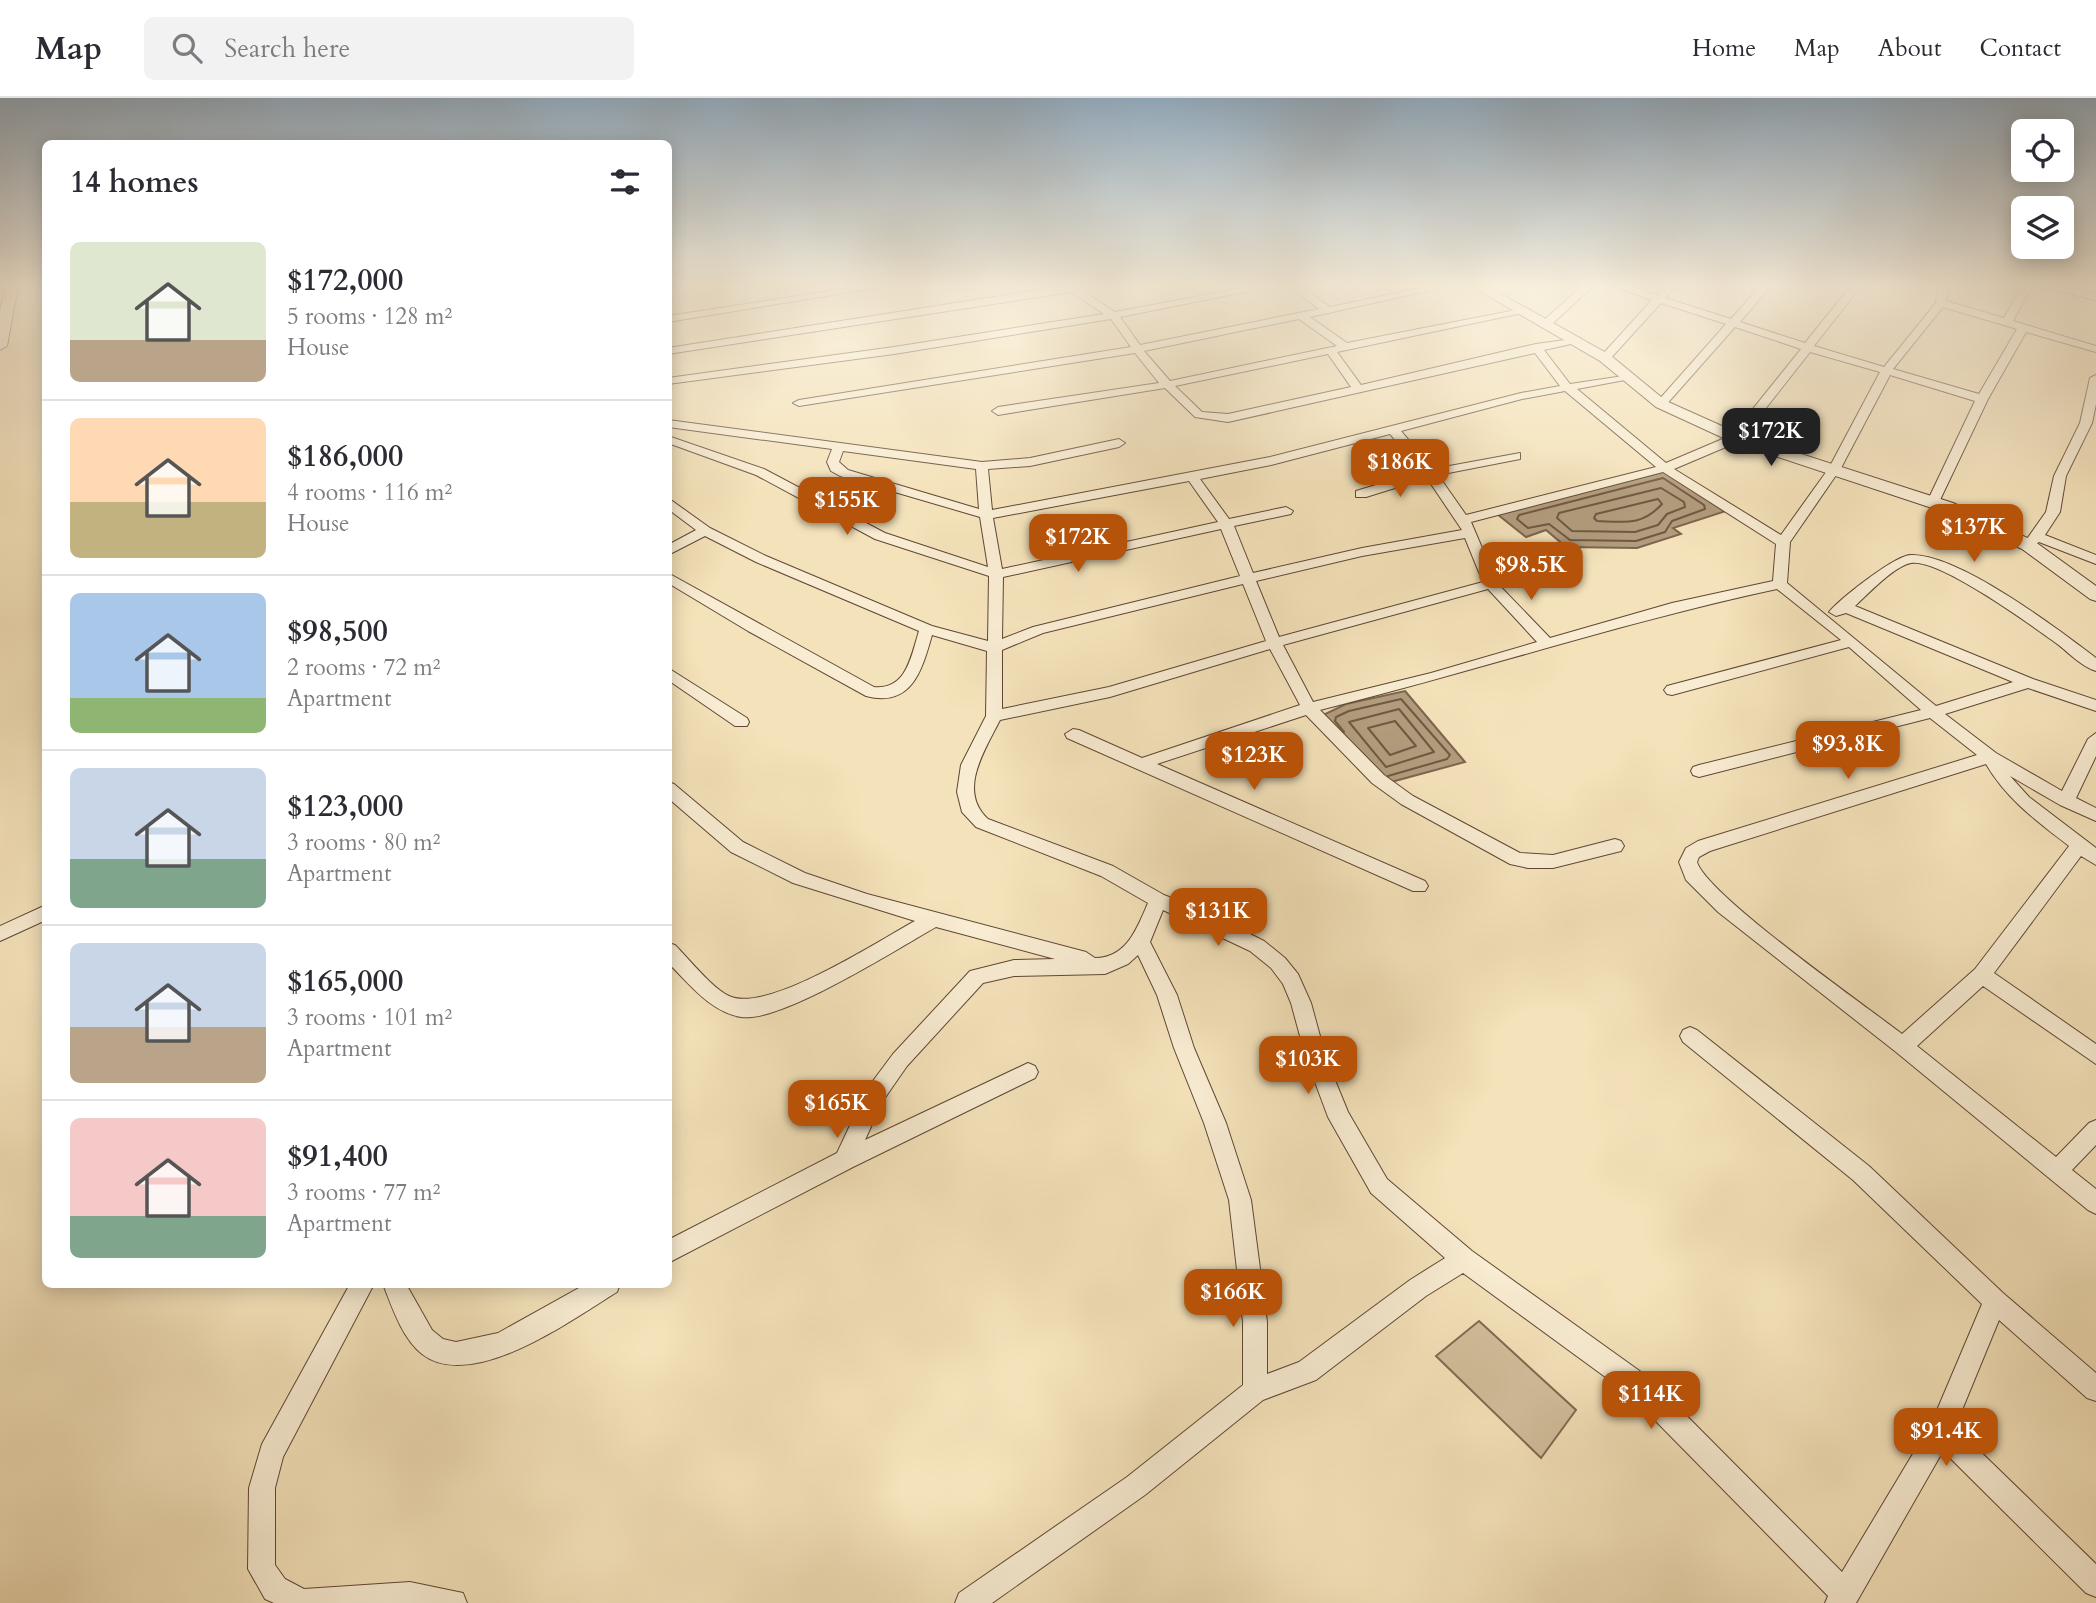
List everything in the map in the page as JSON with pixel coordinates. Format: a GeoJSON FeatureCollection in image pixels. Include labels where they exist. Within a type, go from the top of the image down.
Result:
{"type":"FeatureCollection","features":[{"type":"Feature","properties":{"kind":"street"},"geometry":{"type":"LineString","coordinates":[[672,381],[852,356]]}},
{"type":"Feature","properties":{"kind":"street"},"geometry":{"type":"LineString","coordinates":[[799,403],[1093,356]]}},
{"type":"Feature","properties":{"kind":"street"},"geometry":{"type":"LineString","coordinates":[[1143,356],[1165,385],[1199,415],[1220,418],[1497,356]]}},
{"type":"Feature","properties":{"kind":"street"},"geometry":{"type":"LineString","coordinates":[[998,411],[1165,385],[1305,356]]}},
{"type":"Feature","properties":{"kind":"street"},"geometry":{"type":"LineString","coordinates":[[1335,356],[1359,389]]}},
{"type":"Feature","properties":{"kind":"street"},"geometry":{"type":"LineString","coordinates":[[1543,356],[1567,387],[1614,429],[1665,468],[1783,542]]}},
{"type":"Feature","properties":{"kind":"street"},"geometry":{"type":"LineString","coordinates":[[1602,356],[1661,404],[1736,438],[1835,468],[1933,502],[2032,541],[2096,560]]}},
{"type":"Feature","properties":{"kind":"street"},"geometry":{"type":"LineString","coordinates":[[1661,404],[1704,356]]}},
{"type":"Feature","properties":{"kind":"street"},"geometry":{"type":"LineString","coordinates":[[672,505],[705,531],[761,559],[928,629],[994,648],[1038,631],[1467,526],[1665,468],[1736,438],[1803,356]]}},
{"type":"Feature","properties":{"kind":"street"},"geometry":{"type":"LineString","coordinates":[[1838,356],[1982,399]]}},
{"type":"Feature","properties":{"kind":"street"},"geometry":{"type":"LineString","coordinates":[[1780,584],[1783,542],[1835,468],[1886,370],[1897,356]]}},
{"type":"Feature","properties":{"kind":"street"},"geometry":{"type":"LineString","coordinates":[[1933,502],[1982,399],[2007,356]]}},
{"type":"Feature","properties":{"kind":"street"},"geometry":{"type":"LineString","coordinates":[[838,448],[833,463],[835,468],[844,473],[986,515],[1271,461],[1521,396],[1626,377]]}},
{"type":"Feature","properties":{"kind":"street"},"geometry":{"type":"LineString","coordinates":[[2032,541],[2053,512],[2060,476],[2091,425],[2096,378]]}},
{"type":"Feature","properties":{"kind":"street"},"geometry":{"type":"LineString","coordinates":[[672,424],[982,466],[1030,462],[1119,443]]}},
{"type":"Feature","properties":{"kind":"street"},"geometry":{"type":"LineString","coordinates":[[1393,429],[1430,473],[1467,526],[1491,584],[1546,643]]}},
{"type":"Feature","properties":{"kind":"street"},"geometry":{"type":"LineString","coordinates":[[672,440],[760,472],[880,536],[996,574],[1286,511]]}},
{"type":"Feature","properties":{"kind":"street"},"geometry":{"type":"LineString","coordinates":[[1361,494],[1430,473],[1516,456]]}},
{"type":"Feature","properties":{"kind":"street"},"geometry":{"type":"LineString","coordinates":[[982,466],[986,515],[996,574],[994,716],[969,765],[965,792],[970,813],[982,823],[1107,871],[1158,901],[1196,915],[1258,946],[1278,963],[1291,980],[1301,1003],[1316,1058],[1339,1117],[1379,1186],[1464,1259],[1639,1386],[1843,1599],[1941,1431],[1995,1301]]}},
{"type":"Feature","properties":{"kind":"street"},"geometry":{"type":"LineString","coordinates":[[1192,477],[1226,524],[1274,643],[1309,708],[1378,779],[1407,800],[1516,859],[1542,863],[1615,846]]}},
{"type":"Feature","properties":{"kind":"street"},"geometry":{"type":"LineString","coordinates":[[672,549],[705,531]]}},
{"type":"Feature","properties":{"kind":"street"},"geometry":{"type":"LineString","coordinates":[[2032,541],[2096,594]]}},
{"type":"Feature","properties":{"kind":"street"},"geometry":{"type":"LineString","coordinates":[[1824,619],[1845,607],[1902,562],[1911,558],[1924,559],[2000,598],[2096,666]]}},
{"type":"Feature","properties":{"kind":"street"},"geometry":{"type":"LineString","coordinates":[[672,578],[753,628],[879,694],[900,689],[908,682],[928,629]]}},
{"type":"Feature","properties":{"kind":"street"},"geometry":{"type":"LineString","coordinates":[[994,716],[1110,692],[1274,643],[1491,584]]}},
{"type":"Feature","properties":{"kind":"street"},"geometry":{"type":"LineString","coordinates":[[1780,584],[1990,757],[2096,816]]}},
{"type":"Feature","properties":{"kind":"street"},"geometry":{"type":"LineString","coordinates":[[1143,763],[1309,708],[1433,677],[1677,606],[1780,584]]}},
{"type":"Feature","properties":{"kind":"street"},"geometry":{"type":"LineString","coordinates":[[1845,607],[2028,683],[2096,706]]}},
{"type":"Feature","properties":{"kind":"street"},"geometry":{"type":"LineString","coordinates":[[1672,690],[1852,642]]}},
{"type":"Feature","properties":{"kind":"street"},"geometry":{"type":"LineString","coordinates":[[672,676],[741,722]]}},
{"type":"Feature","properties":{"kind":"street"},"geometry":{"type":"LineString","coordinates":[[1699,771],[1933,712],[2028,683]]}},
{"type":"Feature","properties":{"kind":"street"},"geometry":{"type":"LineString","coordinates":[[1073,734],[1419,886]]}},
{"type":"Feature","properties":{"kind":"street"},"geometry":{"type":"LineString","coordinates":[[2066,801],[2096,739]]}},
{"type":"Feature","properties":{"kind":"street"},"geometry":{"type":"LineString","coordinates":[[1990,757],[2006,782],[2023,801],[2096,858]]}},
{"type":"Feature","properties":{"kind":"street"},"geometry":{"type":"LineString","coordinates":[[1990,757],[1704,846],[1692,853],[1688,862],[1692,874],[1724,907],[1903,1046],[2096,1203]]}},
{"type":"Feature","properties":{"kind":"street"},"geometry":{"type":"LineString","coordinates":[[672,791],[737,847],[799,878],[933,920],[1007,937],[1105,966]]}},
{"type":"Feature","properties":{"kind":"street"},"geometry":{"type":"LineString","coordinates":[[1903,1046],[1982,975],[2080,845]]}},
{"type":"Feature","properties":{"kind":"street"},"geometry":{"type":"LineString","coordinates":[[845,1160],[874,1096],[893,1069],[927,1033],[947,1006],[977,977],[1014,968],[1105,966],[1121,959],[1141,942],[1158,901]]}},
{"type":"Feature","properties":{"kind":"street"},"geometry":{"type":"LineString","coordinates":[[0,934],[42,914]]}},
{"type":"Feature","properties":{"kind":"street"},"geometry":{"type":"LineString","coordinates":[[672,954],[720,1001],[742,1009],[777,1003],[827,979],[933,920]]}},
{"type":"Feature","properties":{"kind":"street"},"geometry":{"type":"LineString","coordinates":[[1141,942],[1167,995],[1240,1200],[1255,1322],[1255,1391]]}},
{"type":"Feature","properties":{"kind":"street"},"geometry":{"type":"LineString","coordinates":[[1982,975],[2096,1055]]}},
{"type":"Feature","properties":{"kind":"street"},"geometry":{"type":"LineString","coordinates":[[1690,1036],[1861,1173],[1995,1301],[2096,1389]]}},
{"type":"Feature","properties":{"kind":"street"},"geometry":{"type":"LineString","coordinates":[[672,1250],[845,1160],[1028,1072]]}},
{"type":"Feature","properties":{"kind":"street"},"geometry":{"type":"LineString","coordinates":[[2057,1171],[2096,1130]]}},
{"type":"Feature","properties":{"kind":"street"},"geometry":{"type":"LineString","coordinates":[[969,1603],[1136,1486],[1255,1391],[1307,1371],[1418,1287],[1464,1259]]}},
{"type":"Feature","properties":{"kind":"street"},"geometry":{"type":"LineString","coordinates":[[361,1288],[271,1453],[262,1488],[262,1570],[275,1588],[302,1603],[410,1596],[453,1603]]}},
{"type":"Feature","properties":{"kind":"street"},"geometry":{"type":"LineString","coordinates":[[396,1288],[413,1323],[437,1350],[452,1355],[472,1355],[497,1347],[601,1288]]}},
{"type":"Feature","properties":{"kind":"street"},"geometry":{"type":"LineString","coordinates":[[1941,1431],[2096,1583]]}},
{"type":"Feature","properties":{"kind":"shaded area"},"geometry":{"type":"Polygon","coordinates":[[[1479,1321],[1576,1410],[1541,1458],[1436,1356],[1479,1321]]]}},
{"type":"Feature","properties":{"kind":"water"},"geometry":{"type":"Polygon","coordinates":[[[1665,471],[1726,511],[1673,528],[1681,534],[1637,548],[1566,547],[1546,530],[1526,537],[1497,514],[1665,471]]]}},
{"type":"Feature","properties":{"kind":"water"},"geometry":{"type":"Polygon","coordinates":[[[1405,691],[1465,762],[1380,785],[1321,716],[1346,704],[1405,691]]]}}]}
